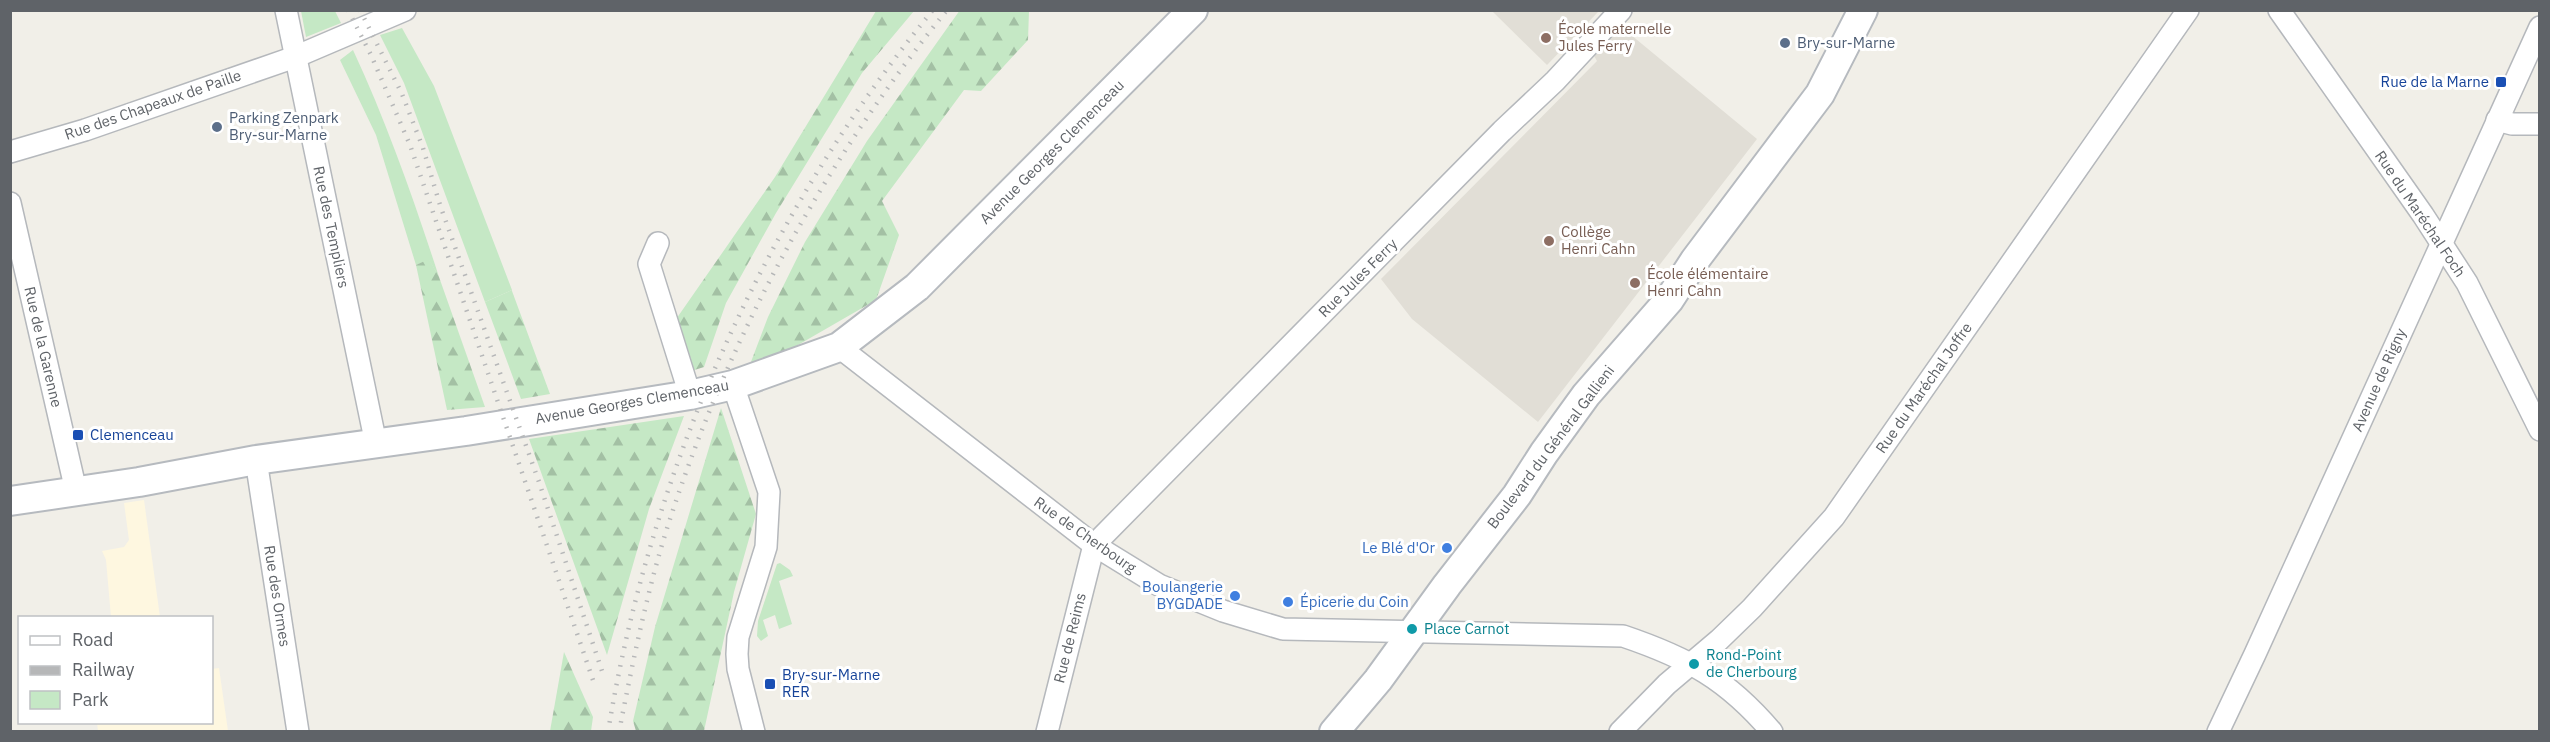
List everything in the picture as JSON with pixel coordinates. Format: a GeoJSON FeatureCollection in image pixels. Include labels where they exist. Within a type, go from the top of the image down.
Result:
{"type":"FeatureCollection","features":[{"type":"Feature","properties":{"kind":"main road","name":"Avenue Georges Clemenceau"},"geometry":{"type":"LineString","coordinates":[[10,501],[256,460],[376,444],[690,395],[733,385],[839,347],[917,287],[1193,10]]}},
{"type":"Feature","properties":{"kind":"main road","name":"Boulevard du Général Gallieni"},"geometry":{"type":"LineString","coordinates":[[1334,732],[1372,688],[1447,585],[1517,495],[1586,395],[1663,309],[1695,260],[1820,94],[1863,10]]}},
{"type":"Feature","properties":{"kind":"street","name":"Rue des Templiers"},"geometry":{"type":"LineString","coordinates":[[286,10],[376,444]]}},
{"type":"Feature","properties":{"kind":"street","name":"Rue des Chapeaux de Paille"},"geometry":{"type":"LineString","coordinates":[[10,152],[86,130],[295,57],[405,10]]}},
{"type":"Feature","properties":{"kind":"street","name":"Rue Jules Ferry"},"geometry":{"type":"LineString","coordinates":[[1094,545],[1555,81],[1621,10]]}},
{"type":"Feature","properties":{"kind":"street","name":"Rue du Maréchal Joffre"},"geometry":{"type":"LineString","coordinates":[[1620,732],[1667,684],[1752,608],[1834,517],[2188,10]]}},
{"type":"Feature","properties":{"kind":"street","name":"Rue du Maréchal Foch"},"geometry":{"type":"LineString","coordinates":[[2279,10],[2441,242],[2467,283],[2540,430]]}},
{"type":"Feature","properties":{"kind":"street","name":"Avenue de Rigny"},"geometry":{"type":"LineString","coordinates":[[2218,732],[2540,27]]}},
{"type":"Feature","properties":{"kind":"street"},"geometry":{"type":"LineString","coordinates":[[2497,120],[2512,124],[2540,124]]}},
{"type":"Feature","properties":{"kind":"street","name":"Rue de la Garenne"},"geometry":{"type":"LineString","coordinates":[[10,203],[76,491]]}},
{"type":"Feature","properties":{"kind":"street"},"geometry":{"type":"LineString","coordinates":[[658,243],[649,264],[690,395]]}},
{"type":"Feature","properties":{"kind":"street","name":"Rue de Cherbourg"},"geometry":{"type":"LineString","coordinates":[[839,347],[1094,545],[1159,585],[1223,611],[1283,629],[1623,636],[1662,649],[1693,663],[1752,709],[1772,732]]}},
{"type":"Feature","properties":{"kind":"street"},"geometry":{"type":"LineString","coordinates":[[733,385],[769,492],[766,547],[738,637],[738,669],[754,732]]}},
{"type":"Feature","properties":{"kind":"street","name":"Rue des Ormes"},"geometry":{"type":"LineString","coordinates":[[256,460],[298,732]]}},
{"type":"Feature","properties":{"kind":"street","name":"Rue de Reims"},"geometry":{"type":"LineString","coordinates":[[1047,732],[1094,545]]}},
{"type":"Feature","properties":{"kind":"shaded area","name":"École maternelle Jules Ferry"},"geometry":{"type":"Polygon","coordinates":[[[1492,11],[1599,11],[1547,65],[1492,11]]]}},
{"type":"Feature","properties":{"kind":"shaded area","name":"Collège Henri Cahn"},"geometry":{"type":"Polygon","coordinates":[[[1619,25],[1757,139],[1538,422],[1412,319],[1381,279],[1597,61],[1593,54],[1619,25]]]}},
{"type":"Feature","properties":{"kind":"shaded area"},"geometry":{"type":"Polygon","coordinates":[[[144,500],[160,616],[111,616],[106,560],[102,551],[124,547],[129,540],[124,503],[144,500]]]}},
{"type":"Feature","properties":{"kind":"shaded area"},"geometry":{"type":"Polygon","coordinates":[[[219,668],[228,731],[98,731],[97,724],[213,724],[213,669],[219,668]]]}},
{"type":"Feature","properties":{"kind":"green space"},"geometry":{"type":"Polygon","coordinates":[[[960,10],[1029,11],[1028,40],[981,91],[964,90],[882,201],[899,235],[876,300],[746,375],[768,317],[805,242],[867,141],[960,10]]]}},
{"type":"Feature","properties":{"kind":"green space"},"geometry":{"type":"Polygon","coordinates":[[[301,11],[335,11],[341,23],[306,37],[301,11]]]}},
{"type":"Feature","properties":{"kind":"green space"},"geometry":{"type":"Polygon","coordinates":[[[876,11],[914,11],[862,73],[776,213],[726,303],[704,367],[685,373],[672,325],[775,177],[876,11]]]}},
{"type":"Feature","properties":{"kind":"green space"},"geometry":{"type":"Polygon","coordinates":[[[402,28],[434,86],[512,290],[485,302],[404,83],[380,35],[402,28]]]}},
{"type":"Feature","properties":{"kind":"green space"},"geometry":{"type":"Polygon","coordinates":[[[353,50],[399,162],[439,277],[429,260],[416,265],[376,135],[340,60],[353,50]]]}},
{"type":"Feature","properties":{"kind":"green space"},"geometry":{"type":"Polygon","coordinates":[[[429,259],[439,277],[485,407],[447,410],[416,265],[429,259]]]}},
{"type":"Feature","properties":{"kind":"green space"},"geometry":{"type":"Polygon","coordinates":[[[512,290],[550,394],[521,399],[485,302],[512,290]]]}},
{"type":"Feature","properties":{"kind":"green space"},"geometry":{"type":"Polygon","coordinates":[[[721,408],[756,514],[734,592],[704,731],[636,731],[633,721],[655,627],[721,408]]]}},
{"type":"Feature","properties":{"kind":"green space"},"geometry":{"type":"Polygon","coordinates":[[[684,416],[649,509],[607,655],[529,439],[684,416]]]}},
{"type":"Feature","properties":{"kind":"green space"},"geometry":{"type":"Polygon","coordinates":[[[780,563],[790,570],[793,576],[779,581],[792,624],[779,629],[775,615],[763,620],[768,636],[761,641],[757,636],[758,621],[777,564],[780,563]]]}},
{"type":"Feature","properties":{"kind":"green space"},"geometry":{"type":"Polygon","coordinates":[[[564,652],[593,717],[591,731],[550,731],[564,652]]]}},
{"type":"Feature","properties":{"kind":"railway"},"geometry":{"type":"LineString","coordinates":[[348,10],[371,55],[410,145],[595,686]]}},
{"type":"Feature","properties":{"kind":"railway"},"geometry":{"type":"LineString","coordinates":[[360,10],[402,94],[423,148],[440,205],[539,482],[604,677]]}},
{"type":"Feature","properties":{"kind":"railway"},"geometry":{"type":"LineString","coordinates":[[608,732],[627,634],[653,537],[685,442],[723,350],[767,260],[817,173],[872,89],[933,10]]}},
{"type":"Feature","properties":{"kind":"railway"},"geometry":{"type":"LineString","coordinates":[[619,732],[645,610],[664,538],[688,466],[746,328],[780,260],[817,195],[901,70],[947,10]]}},
{"type":"Feature","properties":{"kind":"place","name":"École maternelle Jules Ferry"},"geometry":{"type":"Point","coordinates":[1546,38]}},
{"type":"Feature","properties":{"kind":"place","name":"Bry-sur-Marne"},"geometry":{"type":"Point","coordinates":[1785,43]}},
{"type":"Feature","properties":{"kind":"place","name":"Rue de la Marne"},"geometry":{"type":"Point","coordinates":[2501,82]}},
{"type":"Feature","properties":{"kind":"place","name":"Parking Zenpark Bry-sur-Marne"},"geometry":{"type":"Point","coordinates":[217,127]}},
{"type":"Feature","properties":{"kind":"place","name":"Collège Henri Cahn"},"geometry":{"type":"Point","coordinates":[1549,241]}},
{"type":"Feature","properties":{"kind":"place","name":"École élémentaire Henri Cahn"},"geometry":{"type":"Point","coordinates":[1635,283]}},
{"type":"Feature","properties":{"kind":"place","name":"Clemenceau"},"geometry":{"type":"Point","coordinates":[78,435]}},
{"type":"Feature","properties":{"kind":"place","name":"Le Blé d'Or"},"geometry":{"type":"Point","coordinates":[1447,548]}},
{"type":"Feature","properties":{"kind":"place","name":"Boulangerie BYGDADE"},"geometry":{"type":"Point","coordinates":[1235,596]}},
{"type":"Feature","properties":{"kind":"place","name":"Épicerie du Coin"},"geometry":{"type":"Point","coordinates":[1288,602]}},
{"type":"Feature","properties":{"kind":"place","name":"Place Carnot"},"geometry":{"type":"Point","coordinates":[1412,629]}},
{"type":"Feature","properties":{"kind":"place","name":"Rond-Point de Cherbourg"},"geometry":{"type":"Point","coordinates":[1694,664]}},
{"type":"Feature","properties":{"kind":"place","name":"Bry-sur-Marne RER"},"geometry":{"type":"Point","coordinates":[770,684]}}]}
